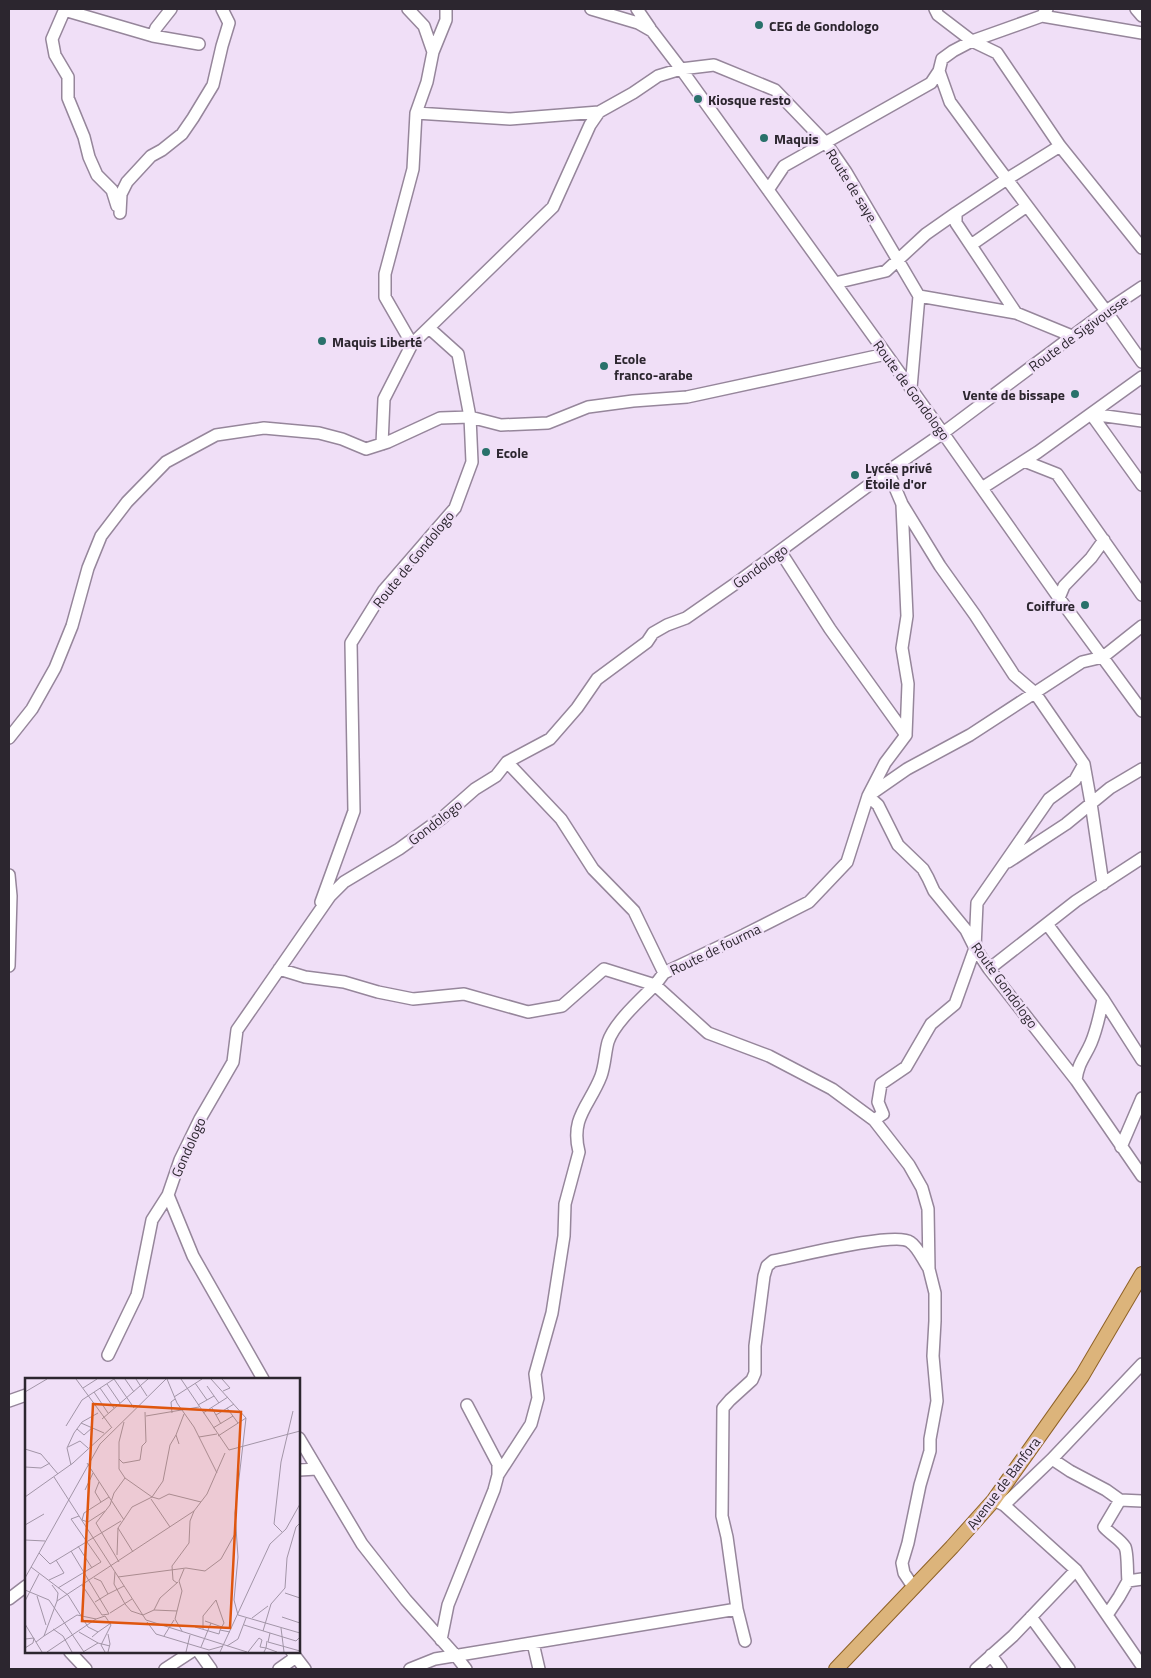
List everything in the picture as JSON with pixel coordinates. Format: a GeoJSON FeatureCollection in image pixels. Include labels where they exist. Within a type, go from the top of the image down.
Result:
{"type":"FeatureCollection","features":[{"type":"Feature","properties":{"kind":"main road","name":"Avenue de Banfora"},"geometry":{"type":"LineString","coordinates":[[837,1669],[999,1503],[1082,1376],[1142,1274]]}},
{"type":"Feature","properties":{"kind":"street"},"geometry":{"type":"LineString","coordinates":[[200,44],[153,36],[65,9],[52,39],[56,55],[68,77],[68,98],[84,137],[89,157],[97,175],[112,190],[120,213],[120,194],[127,182],[151,156],[182,134],[213,85],[229,23],[222,9]]}},
{"type":"Feature","properties":{"kind":"street"},"geometry":{"type":"LineString","coordinates":[[153,36],[156,28],[171,9]]}},
{"type":"Feature","properties":{"kind":"street"},"geometry":{"type":"LineString","coordinates":[[408,9],[424,26],[433,52]]}},
{"type":"Feature","properties":{"kind":"street"},"geometry":{"type":"LineString","coordinates":[[412,344],[385,297],[385,274],[413,169],[416,113],[427,82],[433,52],[446,20],[446,9]]}},
{"type":"Feature","properties":{"kind":"street"},"geometry":{"type":"LineString","coordinates":[[591,9],[638,23],[652,32]]}},
{"type":"Feature","properties":{"kind":"street"},"geometry":{"type":"LineString","coordinates":[[637,9],[652,32]]}},
{"type":"Feature","properties":{"kind":"street"},"geometry":{"type":"LineString","coordinates":[[935,9],[938,15],[972,41],[997,53],[1060,146],[1142,248]]}},
{"type":"Feature","properties":{"kind":"street"},"geometry":{"type":"LineString","coordinates":[[1136,9],[1142,16]]}},
{"type":"Feature","properties":{"kind":"street"},"geometry":{"type":"LineString","coordinates":[[768,190],[784,166],[931,83],[939,72],[942,59],[972,41],[1045,12],[1142,33]]}},
{"type":"Feature","properties":{"kind":"street","name":"Route de Gondologo"},"geometry":{"type":"LineString","coordinates":[[652,32],[681,69],[835,282],[1059,598],[1142,711]]}},
{"type":"Feature","properties":{"kind":"street","name":"Route de saye"},"geometry":{"type":"LineString","coordinates":[[599,112],[658,76],[681,69],[714,65],[775,90],[826,143],[846,172],[920,296]]}},
{"type":"Feature","properties":{"kind":"street"},"geometry":{"type":"LineString","coordinates":[[939,72],[950,102],[1142,362]]}},
{"type":"Feature","properties":{"kind":"street"},"geometry":{"type":"LineString","coordinates":[[416,113],[510,119],[599,112]]}},
{"type":"Feature","properties":{"kind":"street"},"geometry":{"type":"LineString","coordinates":[[382,444],[384,399],[412,344],[553,207],[590,124],[599,112]]}},
{"type":"Feature","properties":{"kind":"street"},"geometry":{"type":"LineString","coordinates":[[835,282],[886,272],[926,234],[1007,179],[1060,146]]}},
{"type":"Feature","properties":{"kind":"street"},"geometry":{"type":"LineString","coordinates":[[970,245],[1027,206]]}},
{"type":"Feature","properties":{"kind":"street"},"geometry":{"type":"LineString","coordinates":[[956,213],[956,223],[1016,313]]}},
{"type":"Feature","properties":{"kind":"street","name":"Route de Sigivousse"},"geometry":{"type":"LineString","coordinates":[[943,433],[1106,311],[1142,288]]}},
{"type":"Feature","properties":{"kind":"street"},"geometry":{"type":"LineString","coordinates":[[911,388],[920,296],[1016,313],[1072,336]]}},
{"type":"Feature","properties":{"kind":"street","name":"Route de Gondologo"},"geometry":{"type":"LineString","coordinates":[[317,914],[354,811],[351,643],[384,590],[455,508],[472,462],[470,417],[458,354],[429,328]]}},
{"type":"Feature","properties":{"kind":"street"},"geometry":{"type":"LineString","coordinates":[[9,738],[32,709],[54,668],[72,626],[88,568],[100,536],[127,502],[166,462],[216,435],[264,428],[319,433],[342,439],[366,449],[382,444],[440,418],[470,417],[501,425],[548,423],[588,407],[688,397],[886,354]]}},
{"type":"Feature","properties":{"kind":"street"},"geometry":{"type":"LineString","coordinates":[[982,488],[1024,461],[1142,377]]}},
{"type":"Feature","properties":{"kind":"street"},"geometry":{"type":"LineString","coordinates":[[1091,414],[1142,421]]}},
{"type":"Feature","properties":{"kind":"street"},"geometry":{"type":"LineString","coordinates":[[1091,414],[1142,485]]}},
{"type":"Feature","properties":{"kind":"street","name":"Gondologo"},"geometry":{"type":"LineString","coordinates":[[108,1355],[136,1295],[152,1220],[168,1195],[180,1160],[196,1127],[233,1062],[237,1030],[330,896],[344,882],[421,834],[475,789],[496,776],[507,762],[550,739],[576,708],[596,679],[647,642],[653,634],[667,625],[686,618],[943,433]]}},
{"type":"Feature","properties":{"kind":"street"},"geometry":{"type":"LineString","coordinates":[[1024,461],[1057,474],[1142,595]]}},
{"type":"Feature","properties":{"kind":"street"},"geometry":{"type":"LineString","coordinates":[[888,471],[902,504],[940,566],[1014,675],[1035,693],[1084,764],[1103,884]]}},
{"type":"Feature","properties":{"kind":"street"},"geometry":{"type":"LineString","coordinates":[[902,504],[906,616],[902,648],[908,684],[906,735]]}},
{"type":"Feature","properties":{"kind":"street"},"geometry":{"type":"LineString","coordinates":[[1059,598],[1064,586],[1091,558],[1104,540]]}},
{"type":"Feature","properties":{"kind":"street"},"geometry":{"type":"LineString","coordinates":[[780,551],[830,629],[906,735]]}},
{"type":"Feature","properties":{"kind":"street"},"geometry":{"type":"LineString","coordinates":[[868,796],[907,768],[970,735],[1082,662],[1103,657],[1142,626]]}},
{"type":"Feature","properties":{"kind":"street","name":"Route de fourma"},"geometry":{"type":"LineString","coordinates":[[279,970],[305,977],[344,982],[378,992],[413,999],[464,994],[528,1012],[562,1006],[604,969],[655,985],[664,973],[809,902],[847,862],[868,796],[885,762],[906,735]]}},
{"type":"Feature","properties":{"kind":"street"},"geometry":{"type":"LineString","coordinates":[[507,762],[561,819],[593,869],[634,911],[664,973]]}},
{"type":"Feature","properties":{"kind":"street"},"geometry":{"type":"LineString","coordinates":[[874,1120],[883,1114],[878,1102],[881,1084],[906,1067],[931,1024],[955,1004],[975,948],[977,903],[1049,799],[1075,780],[1084,764]]}},
{"type":"Feature","properties":{"kind":"street"},"geometry":{"type":"LineString","coordinates":[[1003,865],[1066,824],[1110,788],[1142,769]]}},
{"type":"Feature","properties":{"kind":"street","name":"Route Gondologo"},"geometry":{"type":"LineString","coordinates":[[868,796],[878,805],[898,845],[923,869],[938,898],[966,930],[989,969],[1076,1080],[1142,1176]]}},
{"type":"Feature","properties":{"kind":"street"},"geometry":{"type":"LineString","coordinates":[[989,969],[1076,900],[1142,858]]}},
{"type":"Feature","properties":{"kind":"street"},"geometry":{"type":"LineString","coordinates":[[9,875],[11,896],[9,966]]}},
{"type":"Feature","properties":{"kind":"street"},"geometry":{"type":"LineString","coordinates":[[1047,924],[1103,1000],[1142,1060]]}},
{"type":"Feature","properties":{"kind":"street"},"geometry":{"type":"LineString","coordinates":[[498,1475],[531,1424],[538,1398],[535,1374],[552,1313],[560,1269],[565,1204],[579,1152],[577,1127],[580,1112],[601,1075],[609,1039],[628,1012],[655,985],[708,1033],[769,1056],[832,1089],[874,1120],[909,1165],[922,1188],[928,1209],[929,1269],[935,1293],[933,1356],[937,1401],[930,1439],[930,1451],[920,1485],[902,1564],[904,1574],[914,1588]]}},
{"type":"Feature","properties":{"kind":"street"},"geometry":{"type":"LineString","coordinates":[[1076,1080],[1078,1067],[1091,1043],[1100,1019],[1103,1000]]}},
{"type":"Feature","properties":{"kind":"street"},"geometry":{"type":"LineString","coordinates":[[1121,1147],[1142,1098]]}},
{"type":"Feature","properties":{"kind":"street"},"geometry":{"type":"LineString","coordinates":[[168,1195],[193,1256],[262,1378]]}},
{"type":"Feature","properties":{"kind":"street"},"geometry":{"type":"LineString","coordinates":[[745,1641],[737,1609],[727,1536],[722,1516],[724,1408],[752,1380],[755,1373],[756,1346],[764,1276],[767,1266],[773,1261],[865,1242],[903,1239],[911,1242],[929,1269]]}},
{"type":"Feature","properties":{"kind":"street"},"geometry":{"type":"LineString","coordinates":[[1142,1364],[1052,1459],[999,1503],[1076,1570],[1142,1666]]}},
{"type":"Feature","properties":{"kind":"street"},"geometry":{"type":"LineString","coordinates":[[9,1401],[25,1395]]}},
{"type":"Feature","properties":{"kind":"street"},"geometry":{"type":"LineString","coordinates":[[441,1640],[448,1605],[494,1490],[498,1475],[498,1464],[467,1405]]}},
{"type":"Feature","properties":{"kind":"street"},"geometry":{"type":"LineString","coordinates":[[300,1440],[362,1544],[406,1600],[466,1669]]}},
{"type":"Feature","properties":{"kind":"street"},"geometry":{"type":"LineString","coordinates":[[1052,1459],[1120,1500],[1142,1502]]}},
{"type":"Feature","properties":{"kind":"street"},"geometry":{"type":"LineString","coordinates":[[300,1470],[317,1468]]}},
{"type":"Feature","properties":{"kind":"street"},"geometry":{"type":"LineString","coordinates":[[1107,1616],[1120,1597],[1128,1580],[1125,1548],[1104,1527],[1120,1500]]}},
{"type":"Feature","properties":{"kind":"street"},"geometry":{"type":"LineString","coordinates":[[976,1669],[1031,1617],[1076,1570]]}},
{"type":"Feature","properties":{"kind":"street"},"geometry":{"type":"LineString","coordinates":[[1128,1580],[1142,1579]]}},
{"type":"Feature","properties":{"kind":"street"},"geometry":{"type":"LineString","coordinates":[[9,1600],[22,1589]]}},
{"type":"Feature","properties":{"kind":"street"},"geometry":{"type":"LineString","coordinates":[[410,1669],[435,1659],[737,1609]]}},
{"type":"Feature","properties":{"kind":"street"},"geometry":{"type":"LineString","coordinates":[[1031,1617],[1069,1669]]}},
{"type":"Feature","properties":{"kind":"street"},"geometry":{"type":"LineString","coordinates":[[533,1643],[539,1669]]}},
{"type":"Feature","properties":{"kind":"street"},"geometry":{"type":"LineString","coordinates":[[71,1653],[86,1669]]}},
{"type":"Feature","properties":{"kind":"street"},"geometry":{"type":"LineString","coordinates":[[165,1669],[189,1653]]}},
{"type":"Feature","properties":{"kind":"street"},"geometry":{"type":"LineString","coordinates":[[200,1653],[211,1669]]}},
{"type":"Feature","properties":{"kind":"street"},"geometry":{"type":"LineString","coordinates":[[279,1669],[294,1654],[305,1669]]}},
{"type":"Feature","properties":{"kind":"street"},"geometry":{"type":"LineString","coordinates":[[991,1655],[1001,1669]]}},
{"type":"Feature","properties":{"kind":"place","name":"CEG de Gondologo"},"geometry":{"type":"Point","coordinates":[759,25]}},
{"type":"Feature","properties":{"kind":"place","name":"Kiosque resto"},"geometry":{"type":"Point","coordinates":[698,99]}},
{"type":"Feature","properties":{"kind":"place","name":"Maquis"},"geometry":{"type":"Point","coordinates":[764,138]}},
{"type":"Feature","properties":{"kind":"place","name":"Maquis Liberté"},"geometry":{"type":"Point","coordinates":[322,341]}},
{"type":"Feature","properties":{"kind":"place","name":"Ecole franco-arabe"},"geometry":{"type":"Point","coordinates":[604,366]}},
{"type":"Feature","properties":{"kind":"place","name":"Vente de bissape"},"geometry":{"type":"Point","coordinates":[1075,394]}},
{"type":"Feature","properties":{"kind":"place","name":"Ecole"},"geometry":{"type":"Point","coordinates":[486,452]}},
{"type":"Feature","properties":{"kind":"place","name":"Lycée privé Étoile d'or"},"geometry":{"type":"Point","coordinates":[855,475]}},
{"type":"Feature","properties":{"kind":"place","name":"Coiffure"},"geometry":{"type":"Point","coordinates":[1085,605]}}]}
